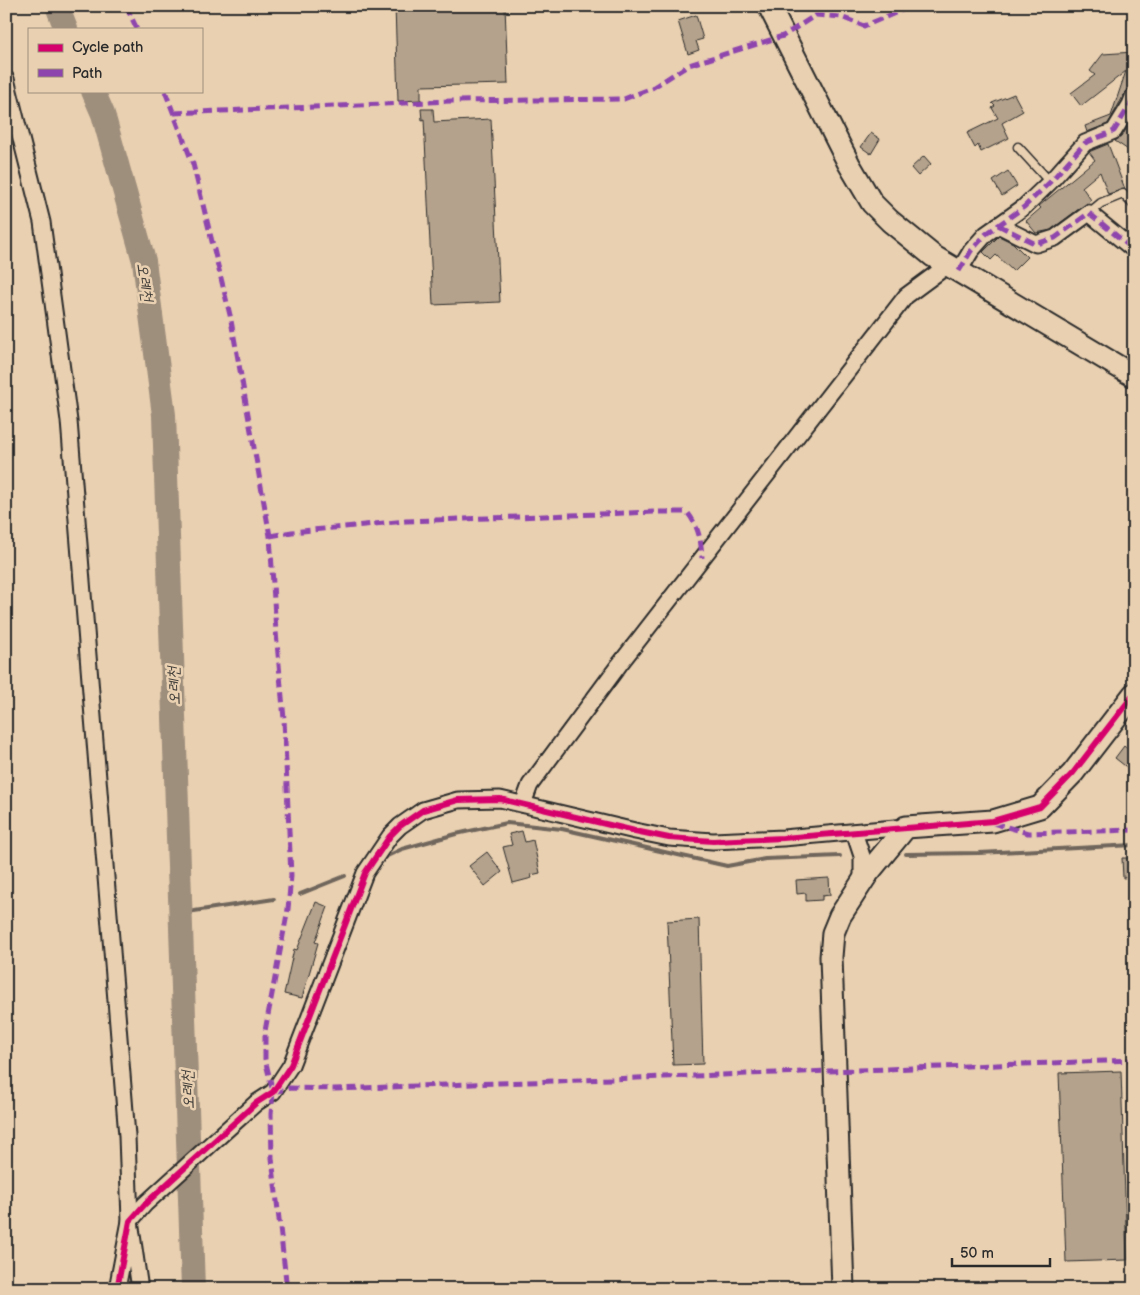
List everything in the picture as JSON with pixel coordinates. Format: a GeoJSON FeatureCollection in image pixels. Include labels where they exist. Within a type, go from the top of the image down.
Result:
{"type":"FeatureCollection","features":[{"type":"Feature","properties":{"kind":"street"},"geometry":{"type":"LineString","coordinates":[[769,6],[849,164],[872,203],[933,256],[1134,376]]}},
{"type":"Feature","properties":{"kind":"street"},"geometry":{"type":"LineString","coordinates":[[6,79],[42,222],[69,421],[124,1107],[130,1221],[140,1289]]}},
{"type":"Feature","properties":{"kind":"street"},"geometry":{"type":"LineString","coordinates":[[523,804],[530,785],[619,665],[906,296],[954,268],[998,225],[1024,207],[1050,182],[1085,143],[1114,131],[1133,103]]}},
{"type":"Feature","properties":{"kind":"street"},"geometry":{"type":"LineString","coordinates":[[998,225],[1036,244],[1055,238],[1089,213],[1134,250]]}},
{"type":"Feature","properties":{"kind":"street"},"geometry":{"type":"LineString","coordinates":[[117,1289],[130,1221],[256,1102],[273,1092],[291,1065],[365,873],[390,836],[400,826],[423,810],[458,800],[500,799],[669,838],[733,841],[993,821],[1040,807],[1073,773],[1134,694]]}},
{"type":"Feature","properties":{"kind":"street"},"geometry":{"type":"LineString","coordinates":[[843,1289],[831,957],[833,933],[840,916],[862,883],[906,827]]}},
{"type":"Feature","properties":{"kind":"street"},"geometry":{"type":"LineString","coordinates":[[854,832],[862,856],[862,883]]}},
{"type":"Feature","properties":{"kind":"lane"},"geometry":{"type":"LineString","coordinates":[[1018,147],[1050,182]]}},
{"type":"Feature","properties":{"kind":"lane"},"geometry":{"type":"LineString","coordinates":[[1089,213],[1101,203],[1123,194],[1134,205]]}},
{"type":"Feature","properties":{"kind":"building"},"geometry":{"type":"Polygon","coordinates":[[[395,6],[505,6],[508,84],[421,86],[421,100],[398,101],[395,6]]]}},
{"type":"Feature","properties":{"kind":"building"},"geometry":{"type":"Polygon","coordinates":[[[696,15],[703,39],[696,41],[699,50],[688,54],[678,21],[696,15]]]}},
{"type":"Feature","properties":{"kind":"building"},"geometry":{"type":"Polygon","coordinates":[[[1134,52],[1134,85],[1126,91],[1108,124],[1087,132],[1085,126],[1111,116],[1126,71],[1081,106],[1071,93],[1095,75],[1090,71],[1103,54],[1134,52]]]}},
{"type":"Feature","properties":{"kind":"building"},"geometry":{"type":"Polygon","coordinates":[[[1014,94],[1023,111],[1002,123],[1009,138],[981,152],[978,145],[975,148],[967,133],[998,118],[992,108],[995,106],[992,103],[1014,94]]]}},
{"type":"Feature","properties":{"kind":"building"},"geometry":{"type":"Polygon","coordinates":[[[421,109],[433,109],[434,122],[491,119],[500,302],[433,305],[424,119],[422,120],[421,109]]]}},
{"type":"Feature","properties":{"kind":"building"},"geometry":{"type":"Polygon","coordinates":[[[1134,117],[1134,154],[1115,141],[1122,136],[1134,117]]]}},
{"type":"Feature","properties":{"kind":"building"},"geometry":{"type":"Polygon","coordinates":[[[871,133],[880,139],[871,154],[861,147],[871,133]]]}},
{"type":"Feature","properties":{"kind":"building"},"geometry":{"type":"Polygon","coordinates":[[[1108,144],[1125,189],[1108,194],[1100,172],[1082,187],[1091,200],[1051,230],[1036,233],[1026,221],[1041,208],[1039,206],[1095,160],[1089,152],[1108,144]]]}},
{"type":"Feature","properties":{"kind":"building"},"geometry":{"type":"Polygon","coordinates":[[[924,156],[931,164],[918,176],[911,168],[924,156]]]}},
{"type":"Feature","properties":{"kind":"building"},"geometry":{"type":"Polygon","coordinates":[[[1008,171],[1017,186],[1002,196],[993,181],[1008,171]]]}},
{"type":"Feature","properties":{"kind":"building"},"geometry":{"type":"Polygon","coordinates":[[[999,236],[1013,243],[1027,257],[1013,271],[996,255],[991,260],[983,252],[999,236]]]}},
{"type":"Feature","properties":{"kind":"building"},"geometry":{"type":"Polygon","coordinates":[[[1124,746],[1134,754],[1134,773],[1115,758],[1124,746]]]}},
{"type":"Feature","properties":{"kind":"building"},"geometry":{"type":"Polygon","coordinates":[[[522,831],[525,842],[533,840],[540,873],[531,875],[532,878],[513,883],[503,847],[512,845],[509,834],[522,831]]]}},
{"type":"Feature","properties":{"kind":"building"},"geometry":{"type":"Polygon","coordinates":[[[487,852],[502,872],[485,886],[469,866],[487,852]]]}},
{"type":"Feature","properties":{"kind":"building"},"geometry":{"type":"Polygon","coordinates":[[[1122,858],[1134,858],[1134,877],[1123,878],[1122,858]]]}},
{"type":"Feature","properties":{"kind":"building"},"geometry":{"type":"Polygon","coordinates":[[[829,878],[830,895],[822,896],[822,900],[806,901],[806,893],[797,894],[796,880],[829,878]]]}},
{"type":"Feature","properties":{"kind":"building"},"geometry":{"type":"Polygon","coordinates":[[[316,902],[328,907],[315,942],[318,943],[302,998],[284,994],[294,949],[297,950],[316,902]]]}},
{"type":"Feature","properties":{"kind":"building"},"geometry":{"type":"Polygon","coordinates":[[[699,919],[703,1064],[673,1065],[667,921],[699,919]]]}},
{"type":"Feature","properties":{"kind":"building"},"geometry":{"type":"Polygon","coordinates":[[[1121,1071],[1127,1260],[1066,1262],[1059,1073],[1121,1071]]]}},
{"type":"Feature","properties":{"kind":"waterway","name":"오례천"},"geometry":{"type":"LineString","coordinates":[[57,6],[66,28]]}},
{"type":"Feature","properties":{"kind":"waterway","name":"오례천"},"geometry":{"type":"LineString","coordinates":[[93,92],[103,114],[144,261],[164,415],[193,1289]]}},
{"type":"Feature","properties":{"kind":"waterway"},"geometry":{"type":"LineString","coordinates":[[381,859],[402,849],[456,834],[507,823],[562,829],[727,866],[765,859],[840,856]]}},
{"type":"Feature","properties":{"kind":"waterway"},"geometry":{"type":"LineString","coordinates":[[906,854],[979,853],[1134,845]]}},
{"type":"Feature","properties":{"kind":"waterway"},"geometry":{"type":"LineString","coordinates":[[300,894],[345,876]]}},
{"type":"Feature","properties":{"kind":"waterway"},"geometry":{"type":"LineString","coordinates":[[181,913],[274,899]]}},
{"type":"Feature","properties":{"kind":"marked path"},"geometry":{"type":"LineString","coordinates":[[126,6],[137,28]]}},
{"type":"Feature","properties":{"kind":"marked path"},"geometry":{"type":"LineString","coordinates":[[174,113],[452,101],[624,99],[652,88],[689,65],[783,36],[816,15],[841,17],[864,26],[912,6]]}},
{"type":"Feature","properties":{"kind":"marked path"},"geometry":{"type":"LineString","coordinates":[[165,92],[193,164],[230,315],[270,536],[284,719],[291,876],[288,909],[265,1031],[265,1059],[273,1092],[271,1114],[272,1158],[287,1289]]}},
{"type":"Feature","properties":{"kind":"marked path"},"geometry":{"type":"LineString","coordinates":[[959,271],[971,251],[986,234],[1024,207],[1050,182],[1085,143],[1114,131],[1134,95]]}},
{"type":"Feature","properties":{"kind":"marked path"},"geometry":{"type":"LineString","coordinates":[[998,225],[1036,244],[1055,238],[1089,213],[1134,250]]}},
{"type":"Feature","properties":{"kind":"marked path"},"geometry":{"type":"LineString","coordinates":[[270,536],[292,532],[406,521],[687,512],[699,534],[702,558]]}},
{"type":"Feature","properties":{"kind":"marked path"},"geometry":{"type":"LineString","coordinates":[[993,823],[1028,833],[1134,830]]}},
{"type":"Feature","properties":{"kind":"marked path"},"geometry":{"type":"LineString","coordinates":[[273,1092],[290,1088],[334,1089],[1134,1060]]}},
{"type":"Feature","properties":{"kind":"cycle path"},"geometry":{"type":"LineString","coordinates":[[117,1289],[130,1221],[145,1204],[256,1103],[273,1092],[291,1065],[365,873],[390,836],[400,826],[423,810],[458,800],[500,799],[669,838],[713,841],[783,838],[993,821],[1040,807],[1073,773],[1134,694]]}}]}
